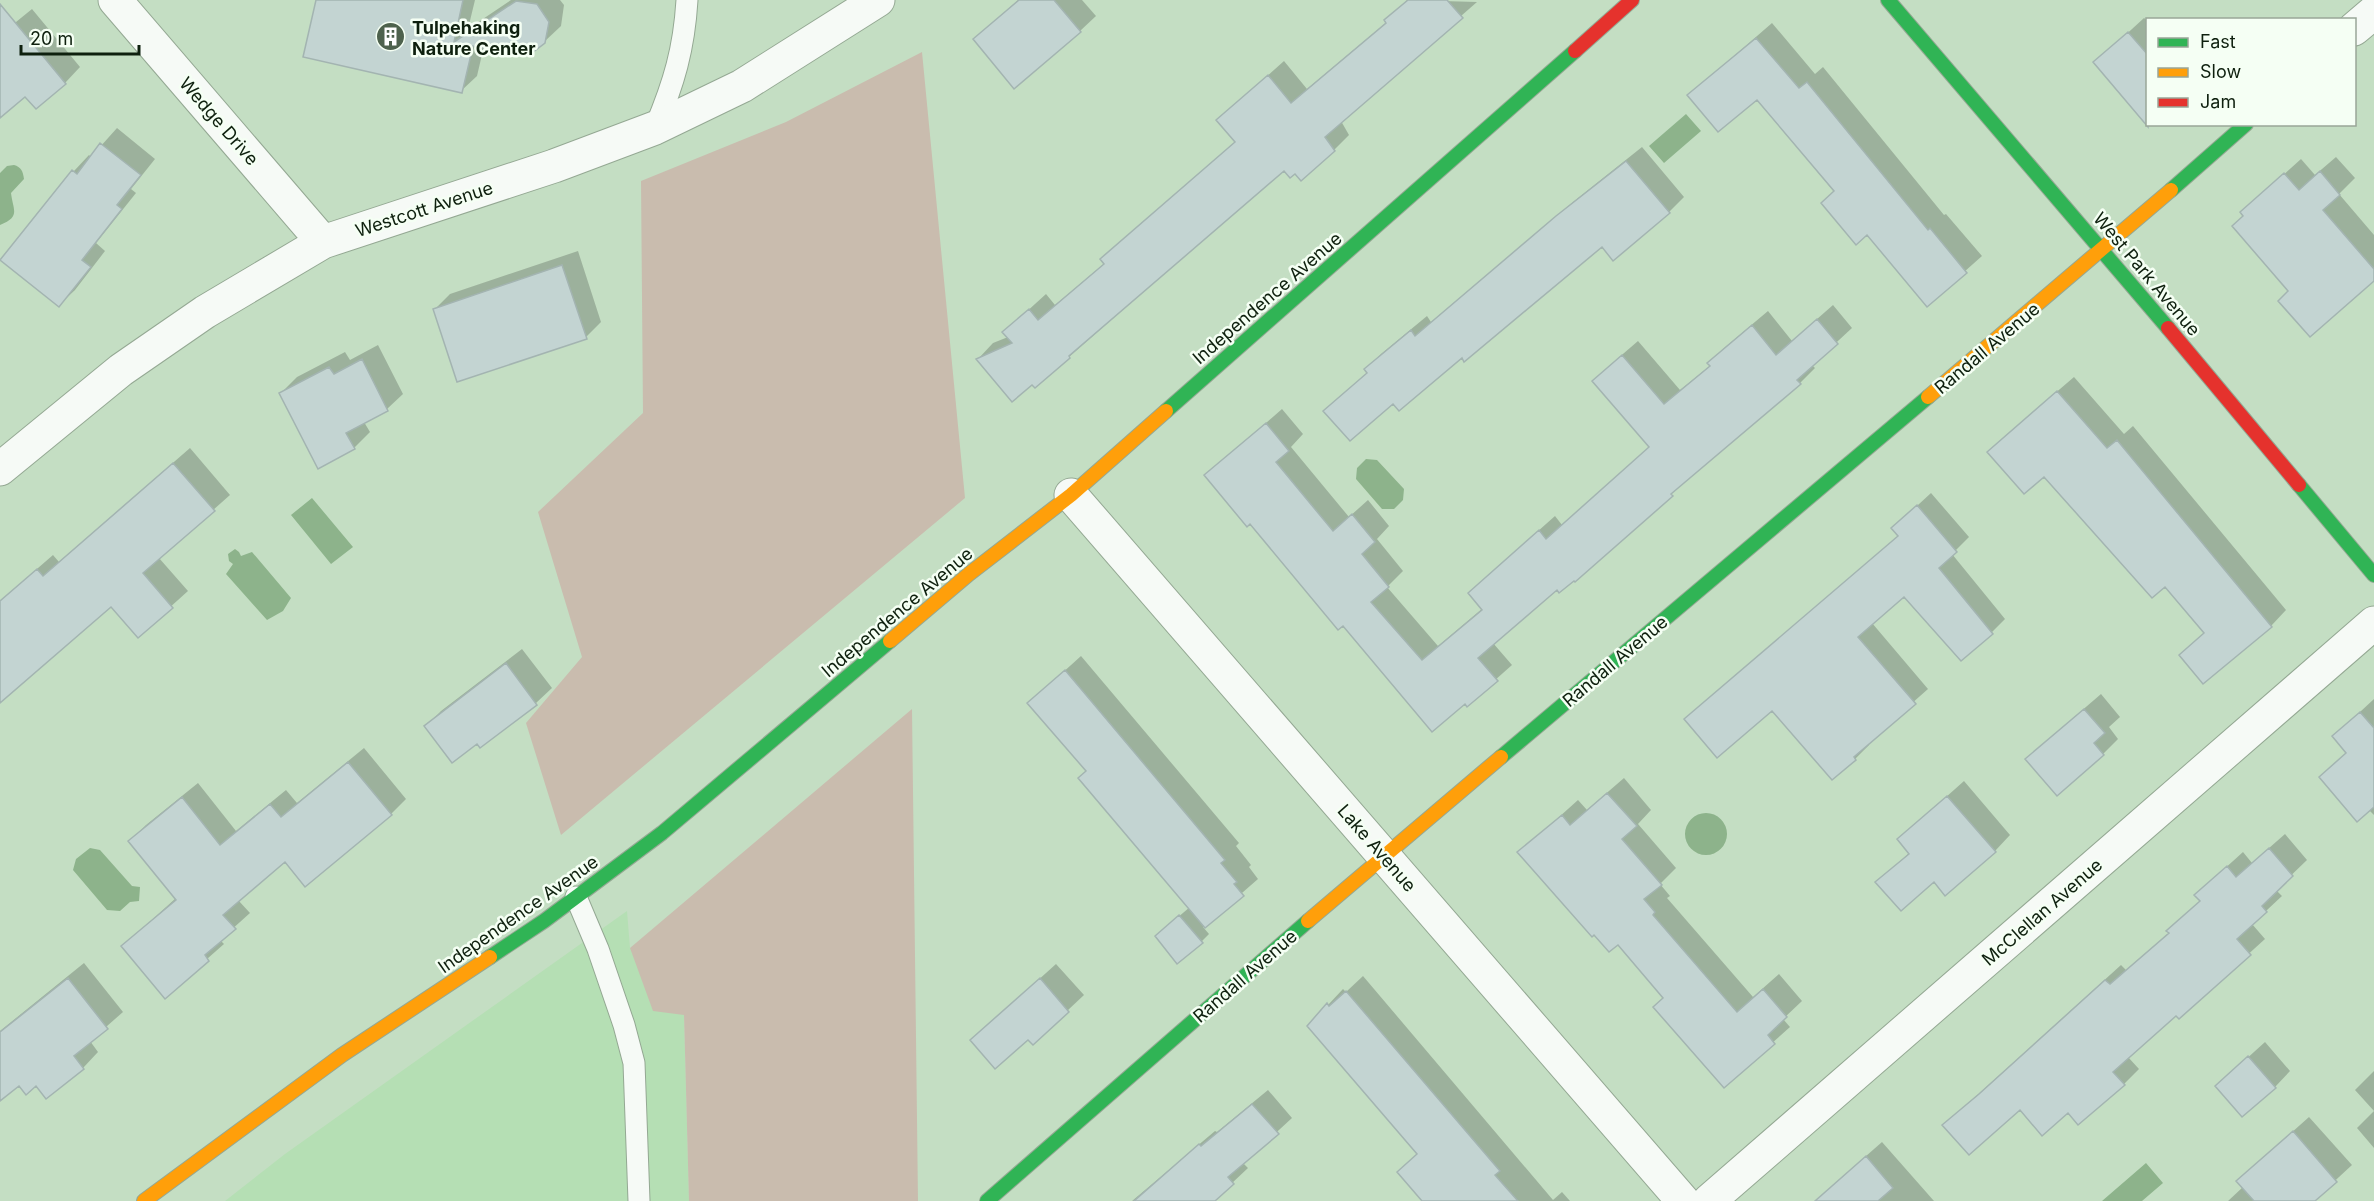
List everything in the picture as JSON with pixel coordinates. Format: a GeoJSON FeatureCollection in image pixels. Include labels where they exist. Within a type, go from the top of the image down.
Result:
{"type":"FeatureCollection","features":[{"type":"Feature","properties":{"kind":"street","name":"Wedge Drive"},"geometry":{"type":"LineString","coordinates":[[115,0],[323,242]]}},
{"type":"Feature","properties":{"kind":"street","name":"Westcott Avenue"},"geometry":{"type":"LineString","coordinates":[[0,469],[121,370],[206,312],[323,242],[543,170],[655,128],[741,86],[876,0]]}},
{"type":"Feature","properties":{"kind":"street","name":"Independence Avenue"},"geometry":{"type":"LineString","coordinates":[[144,1201],[342,1055],[544,921],[662,833],[969,574],[1071,495],[1632,0]]}},
{"type":"Feature","properties":{"kind":"street","name":"West Park Avenue"},"geometry":{"type":"LineString","coordinates":[[1888,0],[2103,250],[2374,575]]}},
{"type":"Feature","properties":{"kind":"street"},"geometry":{"type":"LineString","coordinates":[[2356,28],[2374,12]]}},
{"type":"Feature","properties":{"kind":"street","name":"Randall Avenue"},"geometry":{"type":"LineString","coordinates":[[987,1201],[1383,856],[2103,250],[2244,126]]}},
{"type":"Feature","properties":{"kind":"street","name":"Lake Avenue"},"geometry":{"type":"LineString","coordinates":[[1071,495],[1683,1201]]}},
{"type":"Feature","properties":{"kind":"street","name":"McClellan Avenue"},"geometry":{"type":"LineString","coordinates":[[1709,1201],[2374,623]]}},
{"type":"Feature","properties":{"kind":"lane"},"geometry":{"type":"LineString","coordinates":[[655,128],[673,85],[685,35],[687,0]]}},
{"type":"Feature","properties":{"kind":"lane"},"geometry":{"type":"LineString","coordinates":[[576,897],[598,950],[624,1025],[634,1063],[639,1201]]}},
{"type":"Feature","properties":{"kind":"shaded area"},"geometry":{"type":"Polygon","coordinates":[[[922,52],[965,498],[561,835],[526,723],[582,657],[538,512],[643,413],[641,181],[786,122],[922,52]]]}},
{"type":"Feature","properties":{"kind":"shaded area"},"geometry":{"type":"Polygon","coordinates":[[[1686,114],[1701,131],[1664,163],[1649,146],[1686,114]]]}},
{"type":"Feature","properties":{"kind":"shaded area"},"geometry":{"type":"Polygon","coordinates":[[[14,165],[21,170],[24,179],[11,193],[13,216],[0,225],[0,173],[7,166],[14,165]]]}},
{"type":"Feature","properties":{"kind":"shaded area"},"geometry":{"type":"Polygon","coordinates":[[[1366,459],[1377,460],[1404,489],[1403,500],[1394,509],[1382,509],[1356,479],[1357,468],[1366,459]]]}},
{"type":"Feature","properties":{"kind":"shaded area"},"geometry":{"type":"Polygon","coordinates":[[[312,498],[353,547],[331,564],[291,515],[312,498]]]}},
{"type":"Feature","properties":{"kind":"shaded area"},"geometry":{"type":"Polygon","coordinates":[[[235,549],[241,556],[252,552],[291,598],[283,611],[267,620],[226,574],[233,564],[229,561],[228,554],[235,549]]]}},
{"type":"Feature","properties":{"kind":"shaded area"},"geometry":{"type":"Polygon","coordinates":[[[912,709],[918,1201],[689,1201],[684,1015],[653,1011],[630,948],[912,709]]]}},
{"type":"Feature","properties":{"kind":"shaded area"},"geometry":{"type":"Polygon","coordinates":[[[1706,813],[1714,814],[1721,819],[1726,826],[1726,842],[1721,849],[1714,854],[1706,855],[1698,854],[1691,849],[1686,842],[1685,834],[1686,826],[1691,819],[1698,814],[1706,813]]]}},
{"type":"Feature","properties":{"kind":"shaded area"},"geometry":{"type":"Polygon","coordinates":[[[90,848],[100,850],[132,886],[140,887],[139,901],[130,902],[120,911],[107,910],[73,870],[76,859],[90,848]]]}},
{"type":"Feature","properties":{"kind":"shaded area"},"geometry":{"type":"Polygon","coordinates":[[[627,911],[630,948],[684,1015],[689,1201],[225,1201],[285,1154],[627,911]]]}},
{"type":"Feature","properties":{"kind":"shaded area"},"geometry":{"type":"Polygon","coordinates":[[[2146,1163],[2163,1183],[2142,1201],[2102,1201],[2146,1163]]]}},
{"type":"Feature","properties":{"kind":"building","name":"Tulpehaking Nature Center"},"geometry":{"type":"Polygon","coordinates":[[[316,0],[463,0],[454,42],[516,1],[537,4],[549,22],[545,43],[528,56],[473,46],[462,93],[303,57],[316,0]]]}},
{"type":"Feature","properties":{"kind":"building"},"geometry":{"type":"Polygon","coordinates":[[[1019,0],[1054,0],[1081,32],[1014,89],[973,39],[1019,0]]]}},
{"type":"Feature","properties":{"kind":"building"},"geometry":{"type":"Polygon","coordinates":[[[1408,0],[1447,0],[1463,18],[1325,137],[1335,151],[1301,181],[1295,174],[1290,178],[1284,171],[1035,388],[1032,385],[1012,402],[976,359],[1012,343],[1002,332],[1029,309],[1038,320],[1104,264],[1100,259],[1235,142],[1216,120],[1268,75],[1291,103],[1386,23],[1384,20],[1408,0]]]}},
{"type":"Feature","properties":{"kind":"building"},"geometry":{"type":"Polygon","coordinates":[[[0,4],[66,84],[36,109],[25,97],[0,118],[0,4]]]}},
{"type":"Feature","properties":{"kind":"building"},"geometry":{"type":"Polygon","coordinates":[[[2128,32],[2146,53],[2146,125],[2093,62],[2128,32]]]}},
{"type":"Feature","properties":{"kind":"building"},"geometry":{"type":"Polygon","coordinates":[[[1756,38],[1799,88],[1807,82],[1928,230],[1930,228],[1967,273],[1927,307],[1867,235],[1856,245],[1821,203],[1834,191],[1757,100],[1718,132],[1687,95],[1756,38]]]}},
{"type":"Feature","properties":{"kind":"building"},"geometry":{"type":"Polygon","coordinates":[[[100,143],[141,175],[117,205],[122,209],[82,260],[91,267],[59,307],[0,260],[72,170],[77,174],[100,143]]]}},
{"type":"Feature","properties":{"kind":"building"},"geometry":{"type":"Polygon","coordinates":[[[1626,161],[1670,213],[1613,261],[1602,247],[1464,362],[1462,358],[1399,411],[1393,404],[1350,441],[1323,411],[1367,373],[1364,369],[1411,330],[1415,336],[1556,216],[1626,161]]]}},
{"type":"Feature","properties":{"kind":"building"},"geometry":{"type":"Polygon","coordinates":[[[2320,171],[2340,195],[2323,210],[2374,269],[2374,281],[2310,337],[2278,301],[2288,291],[2232,226],[2243,216],[2240,212],[2284,173],[2299,190],[2320,171]]]}},
{"type":"Feature","properties":{"kind":"building"},"geometry":{"type":"Polygon","coordinates":[[[562,265],[587,339],[457,382],[433,309],[562,265]]]}},
{"type":"Feature","properties":{"kind":"building"},"geometry":{"type":"Polygon","coordinates":[[[1817,319],[1838,344],[1797,380],[1801,384],[1671,494],[1673,496],[1575,582],[1559,593],[1557,590],[1478,658],[1498,681],[1467,707],[1465,704],[1432,732],[1343,626],[1338,630],[1250,524],[1247,527],[1204,475],[1266,423],[1289,451],[1276,462],[1333,531],[1352,514],[1375,542],[1362,554],[1389,587],[1371,602],[1422,660],[1482,610],[1468,593],[1539,530],[1546,539],[1649,447],[1592,381],[1622,355],[1664,404],[1710,366],[1707,363],[1752,325],[1776,355],[1817,319]]]}},
{"type":"Feature","properties":{"kind":"building"},"geometry":{"type":"Polygon","coordinates":[[[362,359],[388,411],[346,433],[355,449],[318,469],[279,393],[329,367],[334,374],[362,359]]]}},
{"type":"Feature","properties":{"kind":"building"},"geometry":{"type":"Polygon","coordinates":[[[2057,391],[2107,448],[2117,440],[2272,627],[2203,684],[2179,655],[2204,633],[2165,587],[2152,598],[2044,477],[2024,494],[1987,452],[2057,391]]]}},
{"type":"Feature","properties":{"kind":"building"},"geometry":{"type":"Polygon","coordinates":[[[173,463],[215,511],[143,573],[173,608],[138,638],[111,607],[0,703],[0,601],[37,569],[43,576],[173,463]]]}},
{"type":"Feature","properties":{"kind":"building"},"geometry":{"type":"Polygon","coordinates":[[[1917,505],[1957,552],[1939,568],[1993,634],[1961,661],[1904,597],[1858,637],[1916,704],[1854,757],[1856,760],[1832,780],[1772,711],[1717,758],[1684,719],[1898,536],[1891,528],[1917,505]]]}},
{"type":"Feature","properties":{"kind":"building"},"geometry":{"type":"Polygon","coordinates":[[[506,663],[537,705],[480,748],[477,744],[452,763],[424,726],[506,663]]]}},
{"type":"Feature","properties":{"kind":"building"},"geometry":{"type":"Polygon","coordinates":[[[1065,670],[1225,860],[1221,863],[1237,882],[1234,884],[1244,896],[1205,928],[1078,778],[1086,771],[1027,703],[1065,670]]]}},
{"type":"Feature","properties":{"kind":"building"},"geometry":{"type":"Polygon","coordinates":[[[2084,709],[2105,733],[2094,743],[2104,755],[2057,796],[2025,759],[2084,709]]]}},
{"type":"Feature","properties":{"kind":"building"},"geometry":{"type":"Polygon","coordinates":[[[2360,712],[2374,728],[2374,807],[2357,822],[2319,777],[2346,753],[2332,736],[2360,712]]]}},
{"type":"Feature","properties":{"kind":"building"},"geometry":{"type":"Polygon","coordinates":[[[348,762],[392,815],[305,887],[285,862],[223,915],[236,929],[205,955],[209,961],[165,999],[121,946],[176,900],[128,841],[182,797],[220,845],[270,804],[281,817],[348,762]]]}},
{"type":"Feature","properties":{"kind":"building"},"geometry":{"type":"Polygon","coordinates":[[[1607,793],[1637,826],[1622,839],[1662,885],[1644,899],[1655,912],[1653,915],[1737,1012],[1763,989],[1787,1017],[1768,1035],[1775,1044],[1724,1088],[1653,1007],[1663,998],[1618,945],[1609,952],[1594,935],[1592,937],[1517,852],[1562,815],[1570,825],[1607,793]]]}},
{"type":"Feature","properties":{"kind":"building"},"geometry":{"type":"Polygon","coordinates":[[[1947,796],[1996,852],[1945,896],[1934,882],[1901,911],[1875,882],[1909,854],[1897,839],[1947,796]]]}},
{"type":"Feature","properties":{"kind":"building"},"geometry":{"type":"Polygon","coordinates":[[[2269,848],[2293,876],[2262,906],[2267,912],[2237,939],[2251,955],[2179,1019],[2176,1016],[2113,1072],[2125,1085],[2078,1125],[2068,1113],[2042,1136],[2020,1110],[1969,1155],[1942,1125],[2105,980],[2110,984],[2169,933],[2166,931],[2200,901],[2194,895],[2227,866],[2236,877],[2269,848]]]}},
{"type":"Feature","properties":{"kind":"building"},"geometry":{"type":"Polygon","coordinates":[[[1179,915],[1203,943],[1177,964],[1155,936],[1179,915]]]}},
{"type":"Feature","properties":{"kind":"building"},"geometry":{"type":"Polygon","coordinates":[[[68,978],[108,1029],[74,1056],[84,1069],[46,1099],[36,1086],[26,1095],[19,1086],[0,1101],[0,1032],[68,978]]]}},
{"type":"Feature","properties":{"kind":"building"},"geometry":{"type":"Polygon","coordinates":[[[1040,978],[1069,1012],[1033,1045],[1028,1040],[995,1069],[970,1040],[1040,978]]]}},
{"type":"Feature","properties":{"kind":"building"},"geometry":{"type":"Polygon","coordinates":[[[1346,991],[1500,1171],[1495,1175],[1518,1201],[1422,1201],[1397,1172],[1417,1154],[1307,1026],[1327,1003],[1329,1006],[1346,991]]]}},
{"type":"Feature","properties":{"kind":"building"},"geometry":{"type":"Polygon","coordinates":[[[2248,1056],[2276,1088],[2242,1117],[2215,1086],[2248,1056]]]}},
{"type":"Feature","properties":{"kind":"building"},"geometry":{"type":"Polygon","coordinates":[[[1252,1104],[1279,1134],[1228,1177],[1234,1184],[1215,1201],[1134,1201],[1199,1144],[1201,1146],[1252,1104]]]}},
{"type":"Feature","properties":{"kind":"building"},"geometry":{"type":"Polygon","coordinates":[[[2293,1131],[2337,1182],[2315,1201],[2254,1201],[2236,1181],[2293,1131]]]}},
{"type":"Feature","properties":{"kind":"building"},"geometry":{"type":"Polygon","coordinates":[[[1866,1156],[1893,1188],[1878,1201],[1815,1201],[1866,1156]]]}},
{"type":"Feature","properties":{"kind":"traffic: fast"},"geometry":{"type":"LineString","coordinates":[[1888,0],[2168,328]]}},
{"type":"Feature","properties":{"kind":"traffic: fast"},"geometry":{"type":"LineString","coordinates":[[1166,411],[1575,51]]}},
{"type":"Feature","properties":{"kind":"traffic: fast"},"geometry":{"type":"LineString","coordinates":[[2171,190],[2244,126]]}},
{"type":"Feature","properties":{"kind":"traffic: fast"},"geometry":{"type":"LineString","coordinates":[[1501,757],[1928,397]]}},
{"type":"Feature","properties":{"kind":"traffic: fast"},"geometry":{"type":"LineString","coordinates":[[2299,485],[2374,575]]}},
{"type":"Feature","properties":{"kind":"traffic: fast"},"geometry":{"type":"LineString","coordinates":[[490,957],[544,921],[662,833],[890,641]]}},
{"type":"Feature","properties":{"kind":"traffic: fast"},"geometry":{"type":"LineString","coordinates":[[987,1201],[1308,921]]}},
{"type":"Feature","properties":{"kind":"traffic: slow"},"geometry":{"type":"LineString","coordinates":[[1928,397],[2171,190]]}},
{"type":"Feature","properties":{"kind":"traffic: slow"},"geometry":{"type":"LineString","coordinates":[[890,641],[969,574],[1071,495],[1166,411]]}},
{"type":"Feature","properties":{"kind":"traffic: slow"},"geometry":{"type":"LineString","coordinates":[[1308,921],[1501,757]]}},
{"type":"Feature","properties":{"kind":"traffic: slow"},"geometry":{"type":"LineString","coordinates":[[144,1201],[342,1055],[490,957]]}},
{"type":"Feature","properties":{"kind":"traffic: jam"},"geometry":{"type":"LineString","coordinates":[[1575,51],[1632,0]]}},
{"type":"Feature","properties":{"kind":"traffic: jam"},"geometry":{"type":"LineString","coordinates":[[2168,328],[2299,485]]}},
{"type":"Feature","properties":{"kind":"place","name":"Tulpehaking Nature Center"},"geometry":{"type":"Point","coordinates":[391,37]}}]}
